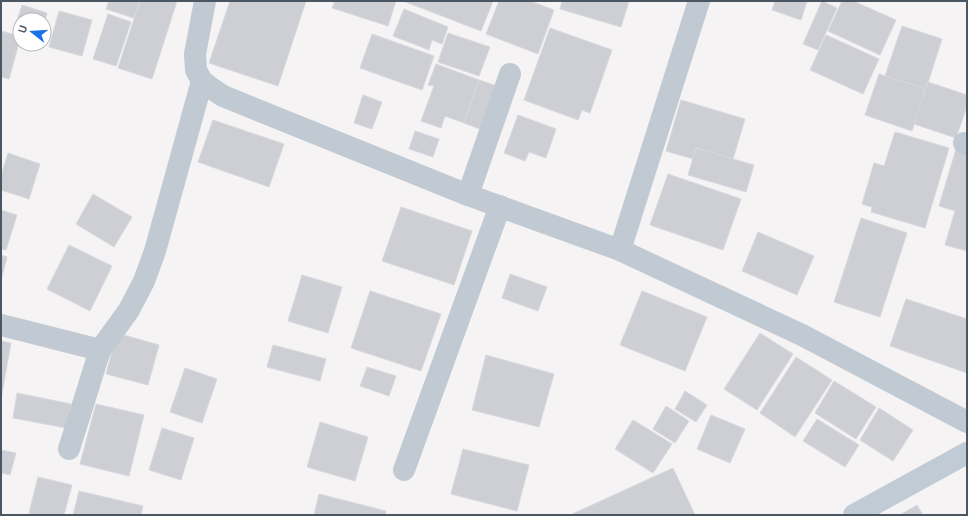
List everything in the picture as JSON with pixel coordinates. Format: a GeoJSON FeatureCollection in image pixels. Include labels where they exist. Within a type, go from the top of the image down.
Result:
{"type":"FeatureCollection","features":[{"type":"Feature","properties":{"kind":"street"},"geometry":{"type":"LineString","coordinates":[[205,1],[195,54],[196,70],[202,81],[224,96],[468,195],[620,250],[802,335],[967,422]]}},
{"type":"Feature","properties":{"kind":"street"},"geometry":{"type":"LineString","coordinates":[[620,250],[699,1]]}},
{"type":"Feature","properties":{"kind":"street"},"geometry":{"type":"LineString","coordinates":[[468,195],[510,74]]}},
{"type":"Feature","properties":{"kind":"street"},"geometry":{"type":"LineString","coordinates":[[69,449],[100,350],[129,310],[146,275],[155,251],[202,81]]}},
{"type":"Feature","properties":{"kind":"street"},"geometry":{"type":"LineString","coordinates":[[404,470],[500,206]]}},
{"type":"Feature","properties":{"kind":"street"},"geometry":{"type":"LineString","coordinates":[[1,325],[100,350]]}},
{"type":"Feature","properties":{"kind":"street"},"geometry":{"type":"LineString","coordinates":[[854,515],[967,453]]}},
{"type":"Feature","properties":{"kind":"building"},"geometry":{"type":"Polygon","coordinates":[[[109,1],[140,1],[134,18],[106,9],[109,1]]]}},
{"type":"Feature","properties":{"kind":"building"},"geometry":{"type":"Polygon","coordinates":[[[140,1],[177,1],[152,79],[118,68],[140,1]]]}},
{"type":"Feature","properties":{"kind":"building"},"geometry":{"type":"Polygon","coordinates":[[[230,1],[306,1],[278,86],[209,63],[230,1]]]}},
{"type":"Feature","properties":{"kind":"building"},"geometry":{"type":"Polygon","coordinates":[[[335,1],[396,1],[388,26],[332,8],[335,1]]]}},
{"type":"Feature","properties":{"kind":"building"},"geometry":{"type":"Polygon","coordinates":[[[403,1],[493,1],[481,31],[403,1]]]}},
{"type":"Feature","properties":{"kind":"building"},"geometry":{"type":"Polygon","coordinates":[[[499,1],[530,1],[554,10],[538,54],[486,34],[499,1]]]}},
{"type":"Feature","properties":{"kind":"building"},"geometry":{"type":"Polygon","coordinates":[[[562,1],[629,1],[621,27],[560,9],[562,1]]]}},
{"type":"Feature","properties":{"kind":"building"},"geometry":{"type":"Polygon","coordinates":[[[775,1],[807,1],[801,20],[772,10],[775,1]]]}},
{"type":"Feature","properties":{"kind":"building"},"geometry":{"type":"Polygon","coordinates":[[[822,1],[837,8],[818,50],[803,44],[822,1]]]}},
{"type":"Feature","properties":{"kind":"building"},"geometry":{"type":"Polygon","coordinates":[[[842,1],[853,1],[896,20],[880,55],[828,31],[842,1]]]}},
{"type":"Feature","properties":{"kind":"building"},"geometry":{"type":"Polygon","coordinates":[[[22,5],[44,12],[20,12],[22,5]]]}},
{"type":"Feature","properties":{"kind":"building"},"geometry":{"type":"Polygon","coordinates":[[[404,9],[448,27],[442,44],[432,40],[429,50],[393,36],[404,9]]]}},
{"type":"Feature","properties":{"kind":"building"},"geometry":{"type":"Polygon","coordinates":[[[59,11],[92,20],[82,56],[52,48],[52,36],[59,11]]]}},
{"type":"Feature","properties":{"kind":"building"},"geometry":{"type":"Polygon","coordinates":[[[108,14],[131,22],[116,66],[93,59],[108,14]]]}},
{"type":"Feature","properties":{"kind":"building"},"geometry":{"type":"Polygon","coordinates":[[[902,26],[942,39],[926,89],[885,76],[902,26]]]}},
{"type":"Feature","properties":{"kind":"building"},"geometry":{"type":"Polygon","coordinates":[[[550,28],[612,50],[590,113],[582,110],[578,120],[524,100],[550,28]]]}},
{"type":"Feature","properties":{"kind":"building"},"geometry":{"type":"Polygon","coordinates":[[[1,31],[12,34],[12,52],[16,52],[9,79],[1,77],[1,31]]]}},
{"type":"Feature","properties":{"kind":"building"},"geometry":{"type":"Polygon","coordinates":[[[448,33],[490,47],[479,76],[438,62],[448,33]]]}},
{"type":"Feature","properties":{"kind":"building"},"geometry":{"type":"Polygon","coordinates":[[[372,34],[434,56],[422,90],[360,68],[372,34]]]}},
{"type":"Feature","properties":{"kind":"building"},"geometry":{"type":"Polygon","coordinates":[[[826,35],[879,59],[863,94],[810,70],[826,35]]]}},
{"type":"Feature","properties":{"kind":"building"},"geometry":{"type":"Polygon","coordinates":[[[436,64],[479,80],[464,123],[445,116],[441,128],[421,121],[434,86],[428,85],[436,64]]]}},
{"type":"Feature","properties":{"kind":"building"},"geometry":{"type":"Polygon","coordinates":[[[879,74],[926,89],[912,131],[865,115],[879,74]]]}},
{"type":"Feature","properties":{"kind":"building"},"geometry":{"type":"Polygon","coordinates":[[[479,80],[503,88],[488,132],[464,123],[479,80]]]}},
{"type":"Feature","properties":{"kind":"building"},"geometry":{"type":"Polygon","coordinates":[[[928,82],[967,95],[967,106],[956,138],[914,124],[928,82]]]}},
{"type":"Feature","properties":{"kind":"building"},"geometry":{"type":"Polygon","coordinates":[[[363,95],[382,102],[372,129],[354,123],[363,95]]]}},
{"type":"Feature","properties":{"kind":"building"},"geometry":{"type":"Polygon","coordinates":[[[681,100],[745,119],[733,159],[696,148],[693,159],[666,151],[681,100]]]}},
{"type":"Feature","properties":{"kind":"building"},"geometry":{"type":"Polygon","coordinates":[[[518,115],[556,129],[546,158],[529,152],[525,161],[504,153],[518,115]]]}},
{"type":"Feature","properties":{"kind":"building"},"geometry":{"type":"Polygon","coordinates":[[[213,120],[284,144],[269,187],[198,162],[213,120]]]}},
{"type":"Feature","properties":{"kind":"building"},"geometry":{"type":"Polygon","coordinates":[[[415,131],[439,139],[433,157],[409,149],[415,131]]]}},
{"type":"Feature","properties":{"kind":"building"},"geometry":{"type":"Polygon","coordinates":[[[895,132],[949,148],[925,228],[871,212],[872,207],[862,204],[874,163],[884,166],[895,132]]]}},
{"type":"Feature","properties":{"kind":"building"},"geometry":{"type":"Polygon","coordinates":[[[696,148],[754,165],[746,192],[688,175],[696,148]]]}},
{"type":"Feature","properties":{"kind":"building"},"geometry":{"type":"Polygon","coordinates":[[[956,149],[967,152],[967,251],[945,245],[955,211],[939,206],[956,149]]]}},
{"type":"Feature","properties":{"kind":"building"},"geometry":{"type":"Polygon","coordinates":[[[8,153],[40,164],[29,199],[1,190],[1,176],[8,153]]]}},
{"type":"Feature","properties":{"kind":"building"},"geometry":{"type":"Polygon","coordinates":[[[668,174],[741,199],[723,250],[650,225],[668,174]]]}},
{"type":"Feature","properties":{"kind":"building"},"geometry":{"type":"Polygon","coordinates":[[[93,194],[132,217],[114,247],[76,224],[93,194]]]}},
{"type":"Feature","properties":{"kind":"building"},"geometry":{"type":"Polygon","coordinates":[[[401,207],[472,231],[454,285],[382,261],[401,207]]]}},
{"type":"Feature","properties":{"kind":"building"},"geometry":{"type":"Polygon","coordinates":[[[1,210],[17,215],[6,250],[1,249],[1,210]]]}},
{"type":"Feature","properties":{"kind":"building"},"geometry":{"type":"Polygon","coordinates":[[[861,218],[907,233],[880,317],[834,302],[861,218]]]}},
{"type":"Feature","properties":{"kind":"building"},"geometry":{"type":"Polygon","coordinates":[[[758,232],[814,256],[797,295],[742,271],[758,232]]]}},
{"type":"Feature","properties":{"kind":"building"},"geometry":{"type":"Polygon","coordinates":[[[69,245],[112,266],[90,311],[47,289],[69,245]]]}},
{"type":"Feature","properties":{"kind":"building"},"geometry":{"type":"Polygon","coordinates":[[[1,255],[7,257],[1,281],[1,255]]]}},
{"type":"Feature","properties":{"kind":"building"},"geometry":{"type":"Polygon","coordinates":[[[510,274],[547,287],[538,311],[502,298],[510,274]]]}},
{"type":"Feature","properties":{"kind":"building"},"geometry":{"type":"Polygon","coordinates":[[[302,275],[342,287],[328,333],[288,321],[302,275]]]}},
{"type":"Feature","properties":{"kind":"building"},"geometry":{"type":"Polygon","coordinates":[[[370,291],[441,314],[421,371],[351,348],[370,291]]]}},
{"type":"Feature","properties":{"kind":"building"},"geometry":{"type":"Polygon","coordinates":[[[642,291],[707,317],[685,371],[620,345],[642,291]]]}},
{"type":"Feature","properties":{"kind":"building"},"geometry":{"type":"Polygon","coordinates":[[[906,299],[967,319],[967,373],[890,346],[906,299]]]}},
{"type":"Feature","properties":{"kind":"building"},"geometry":{"type":"Polygon","coordinates":[[[117,333],[159,345],[148,385],[106,374],[117,333]]]}},
{"type":"Feature","properties":{"kind":"building"},"geometry":{"type":"Polygon","coordinates":[[[760,333],[793,354],[757,410],[724,389],[760,333]]]}},
{"type":"Feature","properties":{"kind":"building"},"geometry":{"type":"Polygon","coordinates":[[[1,341],[11,343],[1,399],[1,341]]]}},
{"type":"Feature","properties":{"kind":"building"},"geometry":{"type":"Polygon","coordinates":[[[273,345],[326,359],[320,381],[267,367],[273,345]]]}},
{"type":"Feature","properties":{"kind":"building"},"geometry":{"type":"Polygon","coordinates":[[[486,355],[554,374],[539,427],[472,410],[486,355]]]}},
{"type":"Feature","properties":{"kind":"building"},"geometry":{"type":"Polygon","coordinates":[[[796,357],[832,380],[795,437],[760,413],[796,357]]]}},
{"type":"Feature","properties":{"kind":"building"},"geometry":{"type":"Polygon","coordinates":[[[367,367],[396,376],[389,396],[360,386],[367,367]]]}},
{"type":"Feature","properties":{"kind":"building"},"geometry":{"type":"Polygon","coordinates":[[[185,368],[217,379],[202,423],[170,412],[185,368]]]}},
{"type":"Feature","properties":{"kind":"building"},"geometry":{"type":"Polygon","coordinates":[[[834,381],[876,407],[856,439],[815,413],[834,381]]]}},
{"type":"Feature","properties":{"kind":"building"},"geometry":{"type":"Polygon","coordinates":[[[685,391],[707,405],[696,422],[675,409],[685,391]]]}},
{"type":"Feature","properties":{"kind":"building"},"geometry":{"type":"Polygon","coordinates":[[[17,393],[71,404],[66,428],[13,418],[17,393]]]}},
{"type":"Feature","properties":{"kind":"building"},"geometry":{"type":"Polygon","coordinates":[[[96,404],[144,415],[129,476],[80,464],[96,404]]]}},
{"type":"Feature","properties":{"kind":"building"},"geometry":{"type":"Polygon","coordinates":[[[666,406],[689,421],[675,443],[653,429],[666,406]]]}},
{"type":"Feature","properties":{"kind":"building"},"geometry":{"type":"Polygon","coordinates":[[[879,408],[913,430],[893,461],[860,440],[879,408]]]}},
{"type":"Feature","properties":{"kind":"building"},"geometry":{"type":"Polygon","coordinates":[[[711,415],[745,429],[730,463],[697,449],[711,415]]]}},
{"type":"Feature","properties":{"kind":"building"},"geometry":{"type":"Polygon","coordinates":[[[817,419],[859,445],[845,467],[803,441],[817,419]]]}},
{"type":"Feature","properties":{"kind":"building"},"geometry":{"type":"Polygon","coordinates":[[[633,420],[672,444],[653,473],[615,449],[633,420]]]}},
{"type":"Feature","properties":{"kind":"building"},"geometry":{"type":"Polygon","coordinates":[[[320,422],[368,437],[355,481],[307,467],[320,422]]]}},
{"type":"Feature","properties":{"kind":"building"},"geometry":{"type":"Polygon","coordinates":[[[162,428],[194,438],[181,480],[149,470],[162,428]]]}},
{"type":"Feature","properties":{"kind":"building"},"geometry":{"type":"Polygon","coordinates":[[[463,449],[529,465],[517,511],[451,494],[463,449]]]}},
{"type":"Feature","properties":{"kind":"building"},"geometry":{"type":"Polygon","coordinates":[[[1,450],[16,453],[10,475],[1,473],[1,450]]]}},
{"type":"Feature","properties":{"kind":"building"},"geometry":{"type":"Polygon","coordinates":[[[673,468],[695,515],[570,515],[673,468]]]}},
{"type":"Feature","properties":{"kind":"building"},"geometry":{"type":"Polygon","coordinates":[[[38,477],[72,485],[64,515],[36,515],[29,513],[38,477]]]}},
{"type":"Feature","properties":{"kind":"building"},"geometry":{"type":"Polygon","coordinates":[[[79,491],[143,506],[141,515],[73,515],[79,491]]]}},
{"type":"Feature","properties":{"kind":"building"},"geometry":{"type":"Polygon","coordinates":[[[319,494],[386,511],[385,515],[314,515],[319,494]]]}},
{"type":"Feature","properties":{"kind":"building"},"geometry":{"type":"Polygon","coordinates":[[[917,505],[923,515],[900,515],[917,505]]]}}]}
